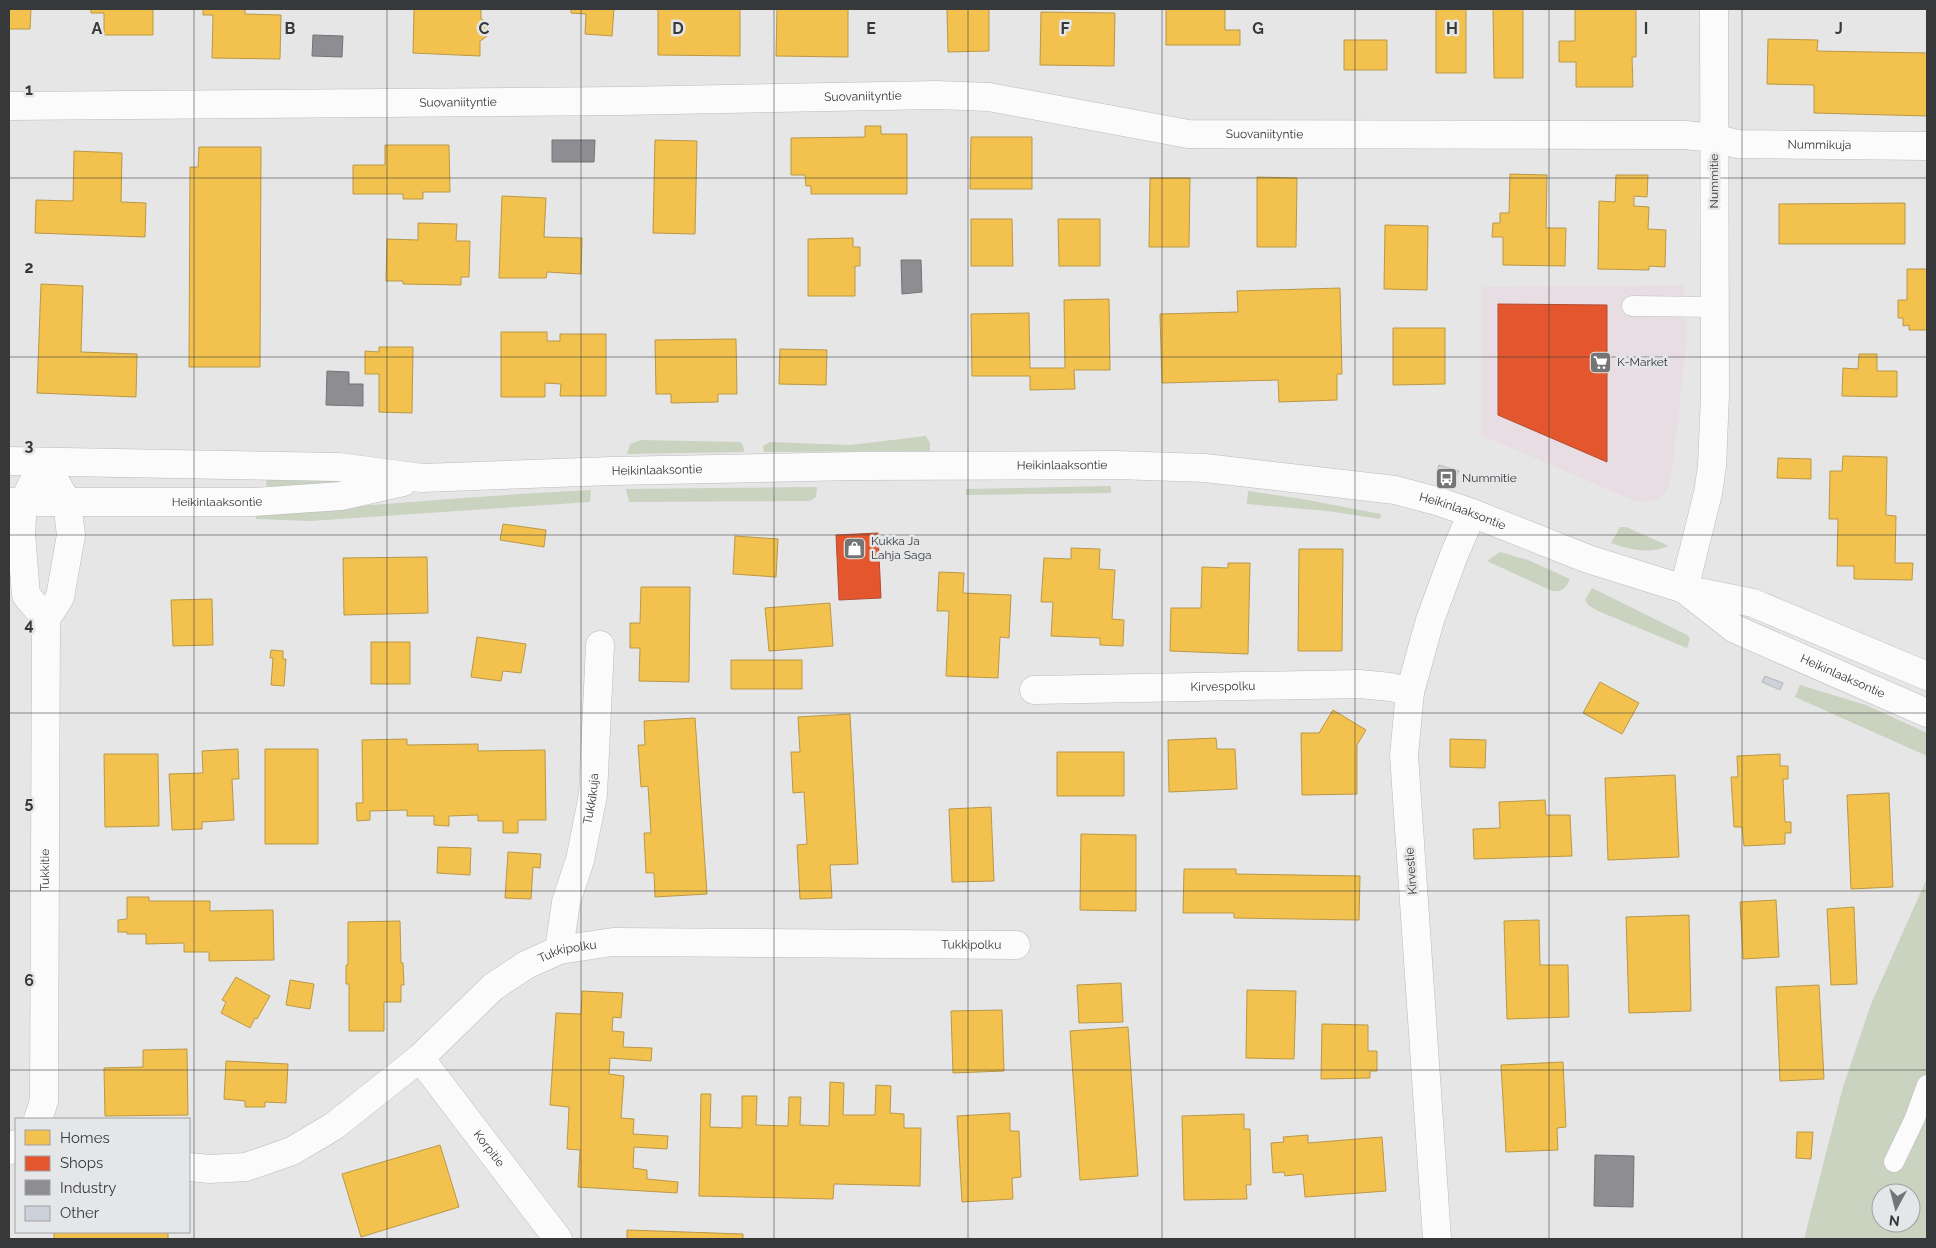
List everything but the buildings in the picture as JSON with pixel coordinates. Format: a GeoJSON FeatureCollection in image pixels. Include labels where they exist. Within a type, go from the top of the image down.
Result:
{"type":"FeatureCollection","features":[{"type":"Feature","properties":{"kind":"street","name":"Nummitie"},"geometry":{"type":"LineString","coordinates":[[1684,589],[1708,493],[1712,466],[1715,395],[1714,9]]}},
{"type":"Feature","properties":{"kind":"street","name":"Suovaniityntie"},"geometry":{"type":"LineString","coordinates":[[9,106],[620,101],[936,95],[989,97],[1188,134],[1685,135],[1714,138]]}},
{"type":"Feature","properties":{"kind":"street","name":"Nummikuja"},"geometry":{"type":"LineString","coordinates":[[1714,138],[1737,144],[1927,146]]}},
{"type":"Feature","properties":{"kind":"street","name":"Heikinlaaksontie"},"geometry":{"type":"LineString","coordinates":[[9,461],[339,467],[422,478],[612,471],[858,466],[1116,465],[1205,468],[1394,490],[1440,502],[1588,559],[1684,589],[1753,603],[1927,676]]}},
{"type":"Feature","properties":{"kind":"street"},"geometry":{"type":"LineString","coordinates":[[44,462],[67,502],[71,535],[60,597],[46,619],[26,595],[21,534],[16,502],[44,462]]}},
{"type":"Feature","properties":{"kind":"street","name":"Heikinlaaksontie"},"geometry":{"type":"LineString","coordinates":[[16,502],[253,502],[331,497],[422,478]]}},
{"type":"Feature","properties":{"kind":"street","name":"Kirvestie"},"geometry":{"type":"LineString","coordinates":[[1437,1239],[1404,754],[1410,692],[1432,615],[1472,513]]}},
{"type":"Feature","properties":{"kind":"street","name":"Heikinlaaksontie"},"geometry":{"type":"LineString","coordinates":[[1684,589],[1735,629],[1927,713]]}},
{"type":"Feature","properties":{"kind":"street","name":"Tukkitie"},"geometry":{"type":"LineString","coordinates":[[38,1118],[44,1101],[46,619]]}},
{"type":"Feature","properties":{"kind":"street","name":"Tukkikuja"},"geometry":{"type":"LineString","coordinates":[[560,950],[566,902],[580,860],[593,795],[600,645]]}},
{"type":"Feature","properties":{"kind":"street","name":"Kirvespolku"},"geometry":{"type":"LineString","coordinates":[[1034,690],[1359,684],[1392,687],[1410,692]]}},
{"type":"Feature","properties":{"kind":"street","name":"Tukkipolku"},"geometry":{"type":"LineString","coordinates":[[190,1167],[210,1169],[246,1167],[292,1151],[334,1126],[420,1058],[493,987],[526,965],[560,950],[613,942],[1016,945]]}},
{"type":"Feature","properties":{"kind":"street","name":"Korpitie"},"geometry":{"type":"LineString","coordinates":[[420,1058],[558,1239]]}},
{"type":"Feature","properties":{"kind":"lane"},"geometry":{"type":"LineString","coordinates":[[1632,306],[1714,308]]}},
{"type":"Feature","properties":{"kind":"lane"},"geometry":{"type":"LineString","coordinates":[[1894,1162],[1915,1118],[1927,1085]]}},
{"type":"Feature","properties":{"kind":"shaded area"},"geometry":{"type":"Polygon","coordinates":[[[1684,285],[1687,338],[1672,474],[1666,493],[1653,501],[1637,502],[1481,435],[1482,287],[1684,285]]]}},
{"type":"Feature","properties":{"kind":"green space"},"geometry":{"type":"Polygon","coordinates":[[[926,436],[930,443],[930,451],[764,452],[763,446],[770,442],[850,445],[926,436]]]}},
{"type":"Feature","properties":{"kind":"green space"},"geometry":{"type":"Polygon","coordinates":[[[641,440],[740,442],[743,445],[744,452],[627,454],[630,444],[641,440]]]}},
{"type":"Feature","properties":{"kind":"green space"},"geometry":{"type":"Polygon","coordinates":[[[343,476],[344,483],[267,491],[266,478],[343,476]]]}},
{"type":"Feature","properties":{"kind":"green space"},"geometry":{"type":"Polygon","coordinates":[[[1111,486],[1111,493],[966,495],[966,489],[1111,486]]]}},
{"type":"Feature","properties":{"kind":"green space"},"geometry":{"type":"Polygon","coordinates":[[[817,487],[816,497],[810,501],[629,502],[626,489],[817,487]]]}},
{"type":"Feature","properties":{"kind":"green space"},"geometry":{"type":"Polygon","coordinates":[[[591,490],[590,502],[311,521],[256,519],[256,512],[591,490]]]}},
{"type":"Feature","properties":{"kind":"green space"},"geometry":{"type":"Polygon","coordinates":[[[1248,491],[1381,514],[1380,519],[1328,511],[1247,504],[1248,491]]]}},
{"type":"Feature","properties":{"kind":"green space"},"geometry":{"type":"Polygon","coordinates":[[[1620,527],[1626,527],[1669,546],[1654,550],[1640,550],[1611,543],[1620,527]]]}},
{"type":"Feature","properties":{"kind":"green space"},"geometry":{"type":"Polygon","coordinates":[[[1500,552],[1528,560],[1570,579],[1564,589],[1552,591],[1487,561],[1500,552]]]}},
{"type":"Feature","properties":{"kind":"green space"},"geometry":{"type":"Polygon","coordinates":[[[1592,588],[1687,635],[1690,638],[1687,648],[1598,611],[1588,605],[1585,600],[1592,588]]]}},
{"type":"Feature","properties":{"kind":"green space"},"geometry":{"type":"Polygon","coordinates":[[[1800,685],[1866,705],[1927,733],[1927,756],[1795,697],[1800,685]]]}},
{"type":"Feature","properties":{"kind":"green space"},"geometry":{"type":"Polygon","coordinates":[[[1927,878],[1927,1239],[1804,1239],[1843,1087],[1871,1004],[1927,878]]]}},
{"type":"Feature","properties":{"kind":"place","name":"K-Market"},"geometry":{"type":"Point","coordinates":[1601,362]}},
{"type":"Feature","properties":{"kind":"place","name":"Nummitie"},"geometry":{"type":"Point","coordinates":[1446,478]}},
{"type":"Feature","properties":{"kind":"place","name":"Kukka Ja Lahja Saga"},"geometry":{"type":"Point","coordinates":[855,548]}}]}
